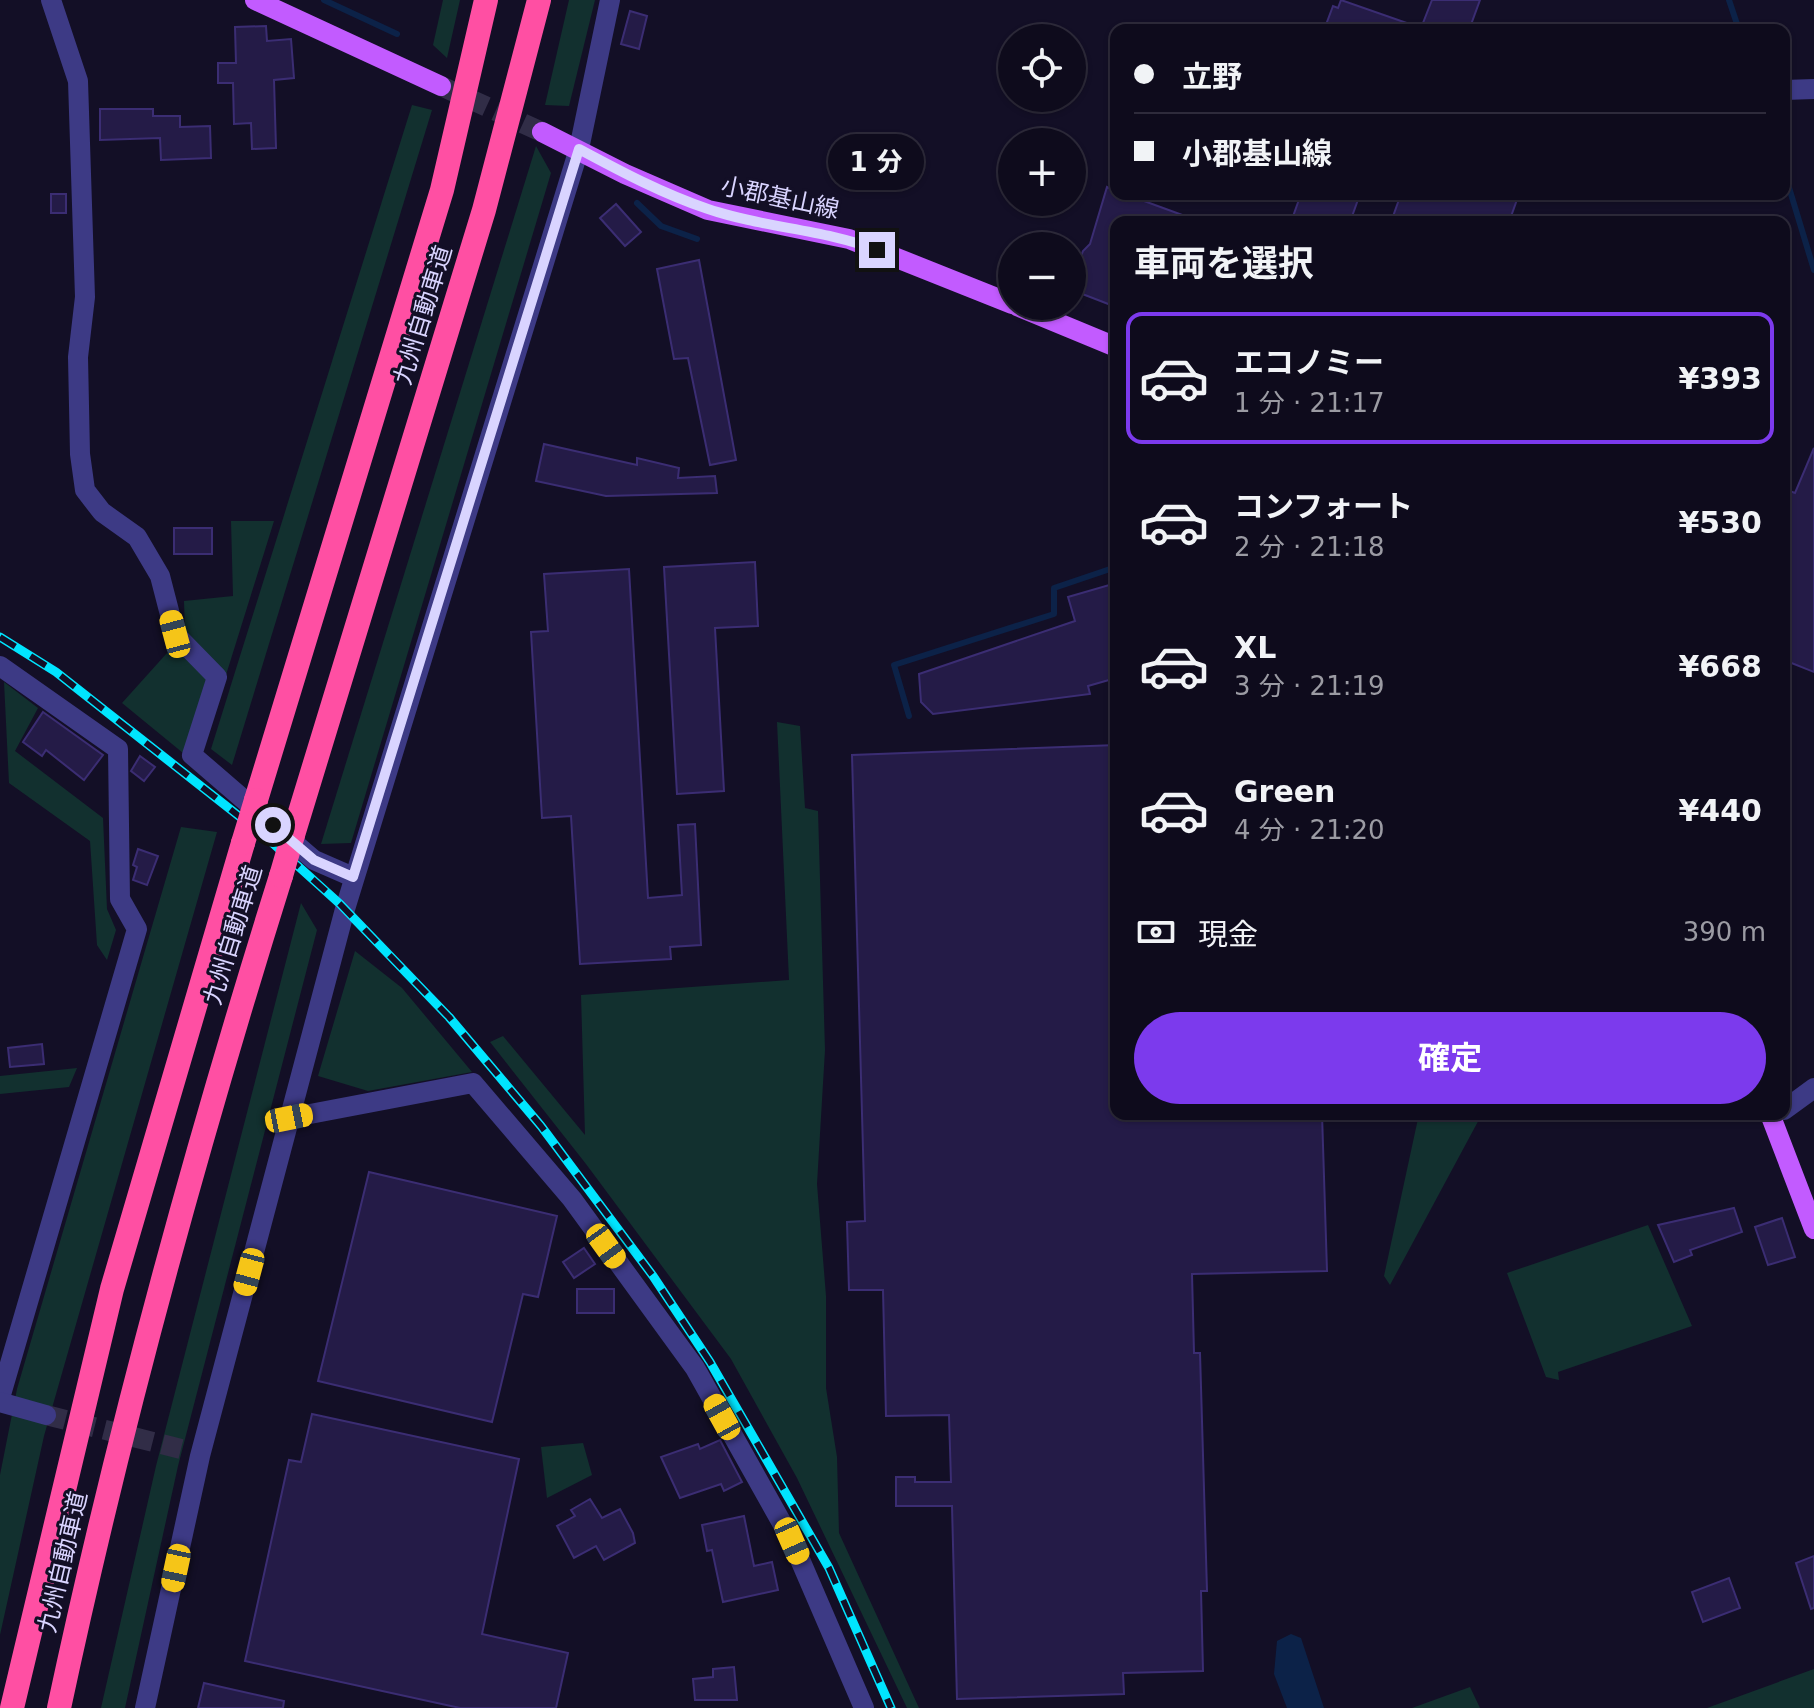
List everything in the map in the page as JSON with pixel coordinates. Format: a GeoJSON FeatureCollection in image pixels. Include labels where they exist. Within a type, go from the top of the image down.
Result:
{"type":"FeatureCollection","features":[{"type":"Feature","properties":{"kind":"highway","name":"九州自動車道"},"geometry":{"type":"LineString","coordinates":[[12,1708],[112,1289],[243,843],[442,190],[486,0]]}},
{"type":"Feature","properties":{"kind":"highway","name":"九州自動車道"},"geometry":{"type":"LineString","coordinates":[[59,1708],[89,1572],[158,1299],[293,835],[484,210],[539,0]]}},
{"type":"Feature","properties":{"kind":"main road"},"geometry":{"type":"LineString","coordinates":[[255,0],[441,86]]}},
{"type":"Feature","properties":{"kind":"main road","name":"小郡基山線"},"geometry":{"type":"LineString","coordinates":[[542,132],[625,174],[708,210],[849,239],[998,298]]}},
{"type":"Feature","properties":{"kind":"main road","name":"小郡基山線"},"geometry":{"type":"LineString","coordinates":[[1051,320],[1110,345]]}},
{"type":"Feature","properties":{"kind":"main road"},"geometry":{"type":"LineString","coordinates":[[1778,1120],[1814,1229]]}},
{"type":"Feature","properties":{"kind":"street"},"geometry":{"type":"LineString","coordinates":[[51,0],[78,81],[85,297],[78,357],[80,454],[85,490],[102,512],[137,537],[160,576],[175,634],[217,677],[192,755],[314,860],[353,877]]}},
{"type":"Feature","properties":{"kind":"street"},"geometry":{"type":"LineString","coordinates":[[145,1708],[191,1452],[289,1118],[353,877],[579,149],[610,0]]}},
{"type":"Feature","properties":{"kind":"street"},"geometry":{"type":"LineString","coordinates":[[1790,90],[1814,89]]}},
{"type":"Feature","properties":{"kind":"street"},"geometry":{"type":"LineString","coordinates":[[0,666],[118,749],[120,899],[137,929],[0,1400],[46,1415]]}},
{"type":"Feature","properties":{"kind":"street"},"geometry":{"type":"LineString","coordinates":[[289,1118],[473,1083],[572,1199],[695,1368],[792,1541],[864,1708]]}},
{"type":"Feature","properties":{"kind":"street"},"geometry":{"type":"LineString","coordinates":[[1790,1104],[1814,1088]]}},
{"type":"Feature","properties":{"kind":"green space"},"geometry":{"type":"Polygon","coordinates":[[[443,0],[460,0],[447,58],[433,45],[443,0]]]}},
{"type":"Feature","properties":{"kind":"green space"},"geometry":{"type":"Polygon","coordinates":[[[569,0],[595,0],[569,106],[545,105],[569,0]]]}},
{"type":"Feature","properties":{"kind":"green space"},"geometry":{"type":"Polygon","coordinates":[[[412,105],[432,110],[232,765],[211,749],[412,105]]]}},
{"type":"Feature","properties":{"kind":"green space"},"geometry":{"type":"Polygon","coordinates":[[[536,146],[551,173],[351,843],[321,844],[536,146]]]}},
{"type":"Feature","properties":{"kind":"green space"},"geometry":{"type":"Polygon","coordinates":[[[231,521],[274,521],[226,675],[183,753],[122,703],[185,633],[184,601],[233,596],[231,521]]]}},
{"type":"Feature","properties":{"kind":"green space"},"geometry":{"type":"Polygon","coordinates":[[[4,682],[38,708],[15,751],[103,818],[107,909],[116,930],[107,960],[97,945],[90,841],[9,783],[4,682]]]}},
{"type":"Feature","properties":{"kind":"green space"},"geometry":{"type":"Polygon","coordinates":[[[777,722],[800,726],[805,808],[818,811],[825,1050],[817,1184],[826,1296],[826,1388],[837,1457],[839,1533],[919,1708],[907,1708],[797,1478],[731,1359],[586,1164],[490,1042],[503,1036],[585,1135],[581,995],[789,980],[777,722]]]}},
{"type":"Feature","properties":{"kind":"green space"},"geometry":{"type":"Polygon","coordinates":[[[181,827],[217,832],[44,1436],[0,1635],[0,1475],[17,1389],[181,827]]]}},
{"type":"Feature","properties":{"kind":"green space"},"geometry":{"type":"Polygon","coordinates":[[[301,903],[317,930],[178,1466],[125,1708],[101,1708],[156,1466],[301,903]]]}},
{"type":"Feature","properties":{"kind":"green space"},"geometry":{"type":"Polygon","coordinates":[[[355,951],[402,988],[472,1072],[368,1091],[318,1076],[355,951]]]}},
{"type":"Feature","properties":{"kind":"green space"},"geometry":{"type":"Polygon","coordinates":[[[77,1068],[69,1087],[0,1094],[0,1076],[77,1068]]]}},
{"type":"Feature","properties":{"kind":"green space"},"geometry":{"type":"Polygon","coordinates":[[[1418,1120],[1479,1120],[1390,1285],[1384,1276],[1418,1120]]]}},
{"type":"Feature","properties":{"kind":"green space"},"geometry":{"type":"Polygon","coordinates":[[[1648,1225],[1692,1326],[1558,1372],[1559,1380],[1546,1377],[1507,1273],[1648,1225]]]}},
{"type":"Feature","properties":{"kind":"green space"},"geometry":{"type":"Polygon","coordinates":[[[583,1443],[592,1475],[547,1498],[541,1447],[583,1443]]]}},
{"type":"Feature","properties":{"kind":"green space"},"geometry":{"type":"Polygon","coordinates":[[[1814,1669],[1814,1708],[1707,1708],[1814,1669]]]}},
{"type":"Feature","properties":{"kind":"green space"},"geometry":{"type":"Polygon","coordinates":[[[1470,1687],[1480,1708],[1412,1708],[1470,1687]]]}},
{"type":"Feature","properties":{"kind":"water"},"geometry":{"type":"Polygon","coordinates":[[[1291,1634],[1301,1638],[1324,1708],[1287,1708],[1274,1674],[1277,1641],[1291,1634]]]}},
{"type":"Feature","properties":{"kind":"building"},"geometry":{"type":"Polygon","coordinates":[[[1341,0],[1410,24],[1326,24],[1333,6],[1338,8],[1341,0]]]}},
{"type":"Feature","properties":{"kind":"building"},"geometry":{"type":"Polygon","coordinates":[[[1432,0],[1480,0],[1471,24],[1423,24],[1432,0]]]}},
{"type":"Feature","properties":{"kind":"building"},"geometry":{"type":"Polygon","coordinates":[[[630,11],[647,16],[639,49],[621,44],[630,11]]]}},
{"type":"Feature","properties":{"kind":"building"},"geometry":{"type":"Polygon","coordinates":[[[266,26],[267,41],[291,39],[294,78],[274,80],[276,148],[252,149],[251,123],[234,124],[233,83],[218,83],[218,63],[236,63],[235,27],[266,26]]]}},
{"type":"Feature","properties":{"kind":"building"},"geometry":{"type":"Polygon","coordinates":[[[100,109],[153,109],[153,116],[180,116],[180,127],[210,126],[211,158],[161,160],[160,138],[100,140],[100,109]]]}},
{"type":"Feature","properties":{"kind":"building"},"geometry":{"type":"Polygon","coordinates":[[[1107,187],[1110,188],[1110,200],[1141,200],[1185,216],[1110,216],[1110,305],[1086,295],[1086,248],[1090,244],[1107,187]]]}},
{"type":"Feature","properties":{"kind":"building"},"geometry":{"type":"Polygon","coordinates":[[[51,194],[66,194],[66,213],[51,213],[51,194]]]}},
{"type":"Feature","properties":{"kind":"building"},"geometry":{"type":"Polygon","coordinates":[[[1299,200],[1358,200],[1352,216],[1293,216],[1299,200]]]}},
{"type":"Feature","properties":{"kind":"building"},"geometry":{"type":"Polygon","coordinates":[[[1399,200],[1517,200],[1511,216],[1393,216],[1399,200]]]}},
{"type":"Feature","properties":{"kind":"building"},"geometry":{"type":"Polygon","coordinates":[[[616,204],[641,232],[625,246],[600,218],[616,204]]]}},
{"type":"Feature","properties":{"kind":"building"},"geometry":{"type":"Polygon","coordinates":[[[699,260],[736,460],[710,465],[688,358],[674,359],[657,269],[699,260]]]}},
{"type":"Feature","properties":{"kind":"building"},"geometry":{"type":"Polygon","coordinates":[[[544,444],[637,465],[637,458],[679,468],[678,478],[715,476],[717,493],[606,496],[536,481],[544,444]]]}},
{"type":"Feature","properties":{"kind":"building"},"geometry":{"type":"Polygon","coordinates":[[[1814,448],[1814,672],[1790,662],[1790,491],[1795,493],[1814,448]]]}},
{"type":"Feature","properties":{"kind":"building"},"geometry":{"type":"Polygon","coordinates":[[[174,528],[212,528],[212,554],[174,554],[174,528]]]}},
{"type":"Feature","properties":{"kind":"building"},"geometry":{"type":"Polygon","coordinates":[[[755,562],[758,626],[715,628],[724,791],[677,794],[664,567],[755,562]]]}},
{"type":"Feature","properties":{"kind":"building"},"geometry":{"type":"Polygon","coordinates":[[[629,569],[648,898],[682,895],[678,825],[695,824],[701,945],[670,947],[671,959],[580,964],[571,816],[542,818],[531,632],[548,631],[544,574],[629,569]]]}},
{"type":"Feature","properties":{"kind":"building"},"geometry":{"type":"Polygon","coordinates":[[[1110,585],[1110,680],[1088,686],[1090,694],[933,714],[921,702],[919,674],[1075,621],[1068,597],[1110,585]]]}},
{"type":"Feature","properties":{"kind":"building"},"geometry":{"type":"Polygon","coordinates":[[[43,712],[103,755],[84,780],[46,750],[42,756],[23,742],[43,712]]]}},
{"type":"Feature","properties":{"kind":"building"},"geometry":{"type":"Polygon","coordinates":[[[1110,745],[1110,1120],[1322,1120],[1327,1271],[1192,1274],[1194,1353],[1200,1353],[1207,1591],[1201,1591],[1203,1671],[1123,1673],[1124,1694],[957,1699],[952,1506],[896,1506],[896,1477],[915,1477],[915,1482],[951,1482],[949,1415],[886,1416],[883,1290],[849,1290],[847,1222],[865,1221],[852,755],[1110,745]]]}},
{"type":"Feature","properties":{"kind":"building"},"geometry":{"type":"Polygon","coordinates":[[[140,756],[155,767],[144,781],[131,771],[140,756]]]}},
{"type":"Feature","properties":{"kind":"building"},"geometry":{"type":"Polygon","coordinates":[[[138,849],[158,856],[147,885],[133,880],[138,849]]]}},
{"type":"Feature","properties":{"kind":"building"},"geometry":{"type":"Polygon","coordinates":[[[42,1044],[44,1064],[10,1067],[8,1048],[42,1044]]]}},
{"type":"Feature","properties":{"kind":"building"},"geometry":{"type":"Polygon","coordinates":[[[369,1172],[557,1216],[538,1297],[523,1294],[492,1422],[318,1381],[369,1172]]]}},
{"type":"Feature","properties":{"kind":"building"},"geometry":{"type":"Polygon","coordinates":[[[1734,1208],[1742,1232],[1690,1250],[1692,1255],[1674,1262],[1658,1225],[1734,1208]]]}},
{"type":"Feature","properties":{"kind":"building"},"geometry":{"type":"Polygon","coordinates":[[[1782,1218],[1795,1257],[1768,1265],[1755,1227],[1782,1218]]]}},
{"type":"Feature","properties":{"kind":"building"},"geometry":{"type":"Polygon","coordinates":[[[584,1248],[595,1264],[574,1278],[563,1262],[584,1248]]]}},
{"type":"Feature","properties":{"kind":"building"},"geometry":{"type":"Polygon","coordinates":[[[577,1289],[614,1289],[614,1313],[577,1313],[577,1289]]]}},
{"type":"Feature","properties":{"kind":"building"},"geometry":{"type":"Polygon","coordinates":[[[312,1414],[519,1459],[482,1634],[568,1653],[556,1708],[460,1708],[245,1661],[289,1460],[301,1462],[312,1414]]]}},
{"type":"Feature","properties":{"kind":"building"},"geometry":{"type":"Polygon","coordinates":[[[720,1440],[742,1482],[724,1491],[721,1484],[680,1498],[661,1457],[698,1444],[700,1449],[720,1440]]]}},
{"type":"Feature","properties":{"kind":"building"},"geometry":{"type":"Polygon","coordinates":[[[590,1499],[602,1518],[620,1509],[635,1543],[604,1560],[596,1546],[574,1558],[557,1526],[575,1516],[571,1510],[590,1499]]]}},
{"type":"Feature","properties":{"kind":"building"},"geometry":{"type":"Polygon","coordinates":[[[744,1516],[754,1566],[772,1562],[778,1590],[723,1602],[712,1550],[707,1551],[702,1525],[744,1516]]]}},
{"type":"Feature","properties":{"kind":"building"},"geometry":{"type":"Polygon","coordinates":[[[1814,1556],[1814,1608],[1811,1609],[1796,1563],[1814,1556]]]}},
{"type":"Feature","properties":{"kind":"building"},"geometry":{"type":"Polygon","coordinates":[[[1729,1578],[1740,1608],[1703,1622],[1692,1592],[1729,1578]]]}},
{"type":"Feature","properties":{"kind":"building"},"geometry":{"type":"Polygon","coordinates":[[[734,1667],[737,1700],[695,1700],[693,1679],[713,1677],[713,1669],[734,1667]]]}},
{"type":"Feature","properties":{"kind":"building"},"geometry":{"type":"Polygon","coordinates":[[[204,1683],[284,1701],[283,1708],[198,1708],[204,1683]]]}},
{"type":"Feature","properties":{"kind":"waterway"},"geometry":{"type":"LineString","coordinates":[[324,0],[397,34]]}},
{"type":"Feature","properties":{"kind":"waterway"},"geometry":{"type":"LineString","coordinates":[[1729,0],[1737,24]]}},
{"type":"Feature","properties":{"kind":"waterway"},"geometry":{"type":"LineString","coordinates":[[1790,191],[1814,270]]}},
{"type":"Feature","properties":{"kind":"waterway"},"geometry":{"type":"LineString","coordinates":[[637,203],[661,226],[697,239]]}},
{"type":"Feature","properties":{"kind":"waterway"},"geometry":{"type":"LineString","coordinates":[[909,716],[894,665],[1054,614],[1054,588],[1110,569]]}},
{"type":"Feature","properties":{"kind":"tunnel"},"geometry":{"type":"LineString","coordinates":[[441,86],[542,132]]}},
{"type":"Feature","properties":{"kind":"tunnel"},"geometry":{"type":"LineString","coordinates":[[46,1415],[181,1449]]}},
{"type":"Feature","properties":{"kind":"railway"},"geometry":{"type":"LineString","coordinates":[[0,637],[56,672],[268,839],[340,904],[449,1017],[541,1126],[653,1276],[710,1362],[829,1568],[891,1708]]}},
{"type":"Feature","properties":{"kind":"route"},"geometry":{"type":"LineString","coordinates":[[273,825],[314,860],[353,877],[579,149],[625,174],[708,210],[777,227],[849,239],[877,250]]}}]}
